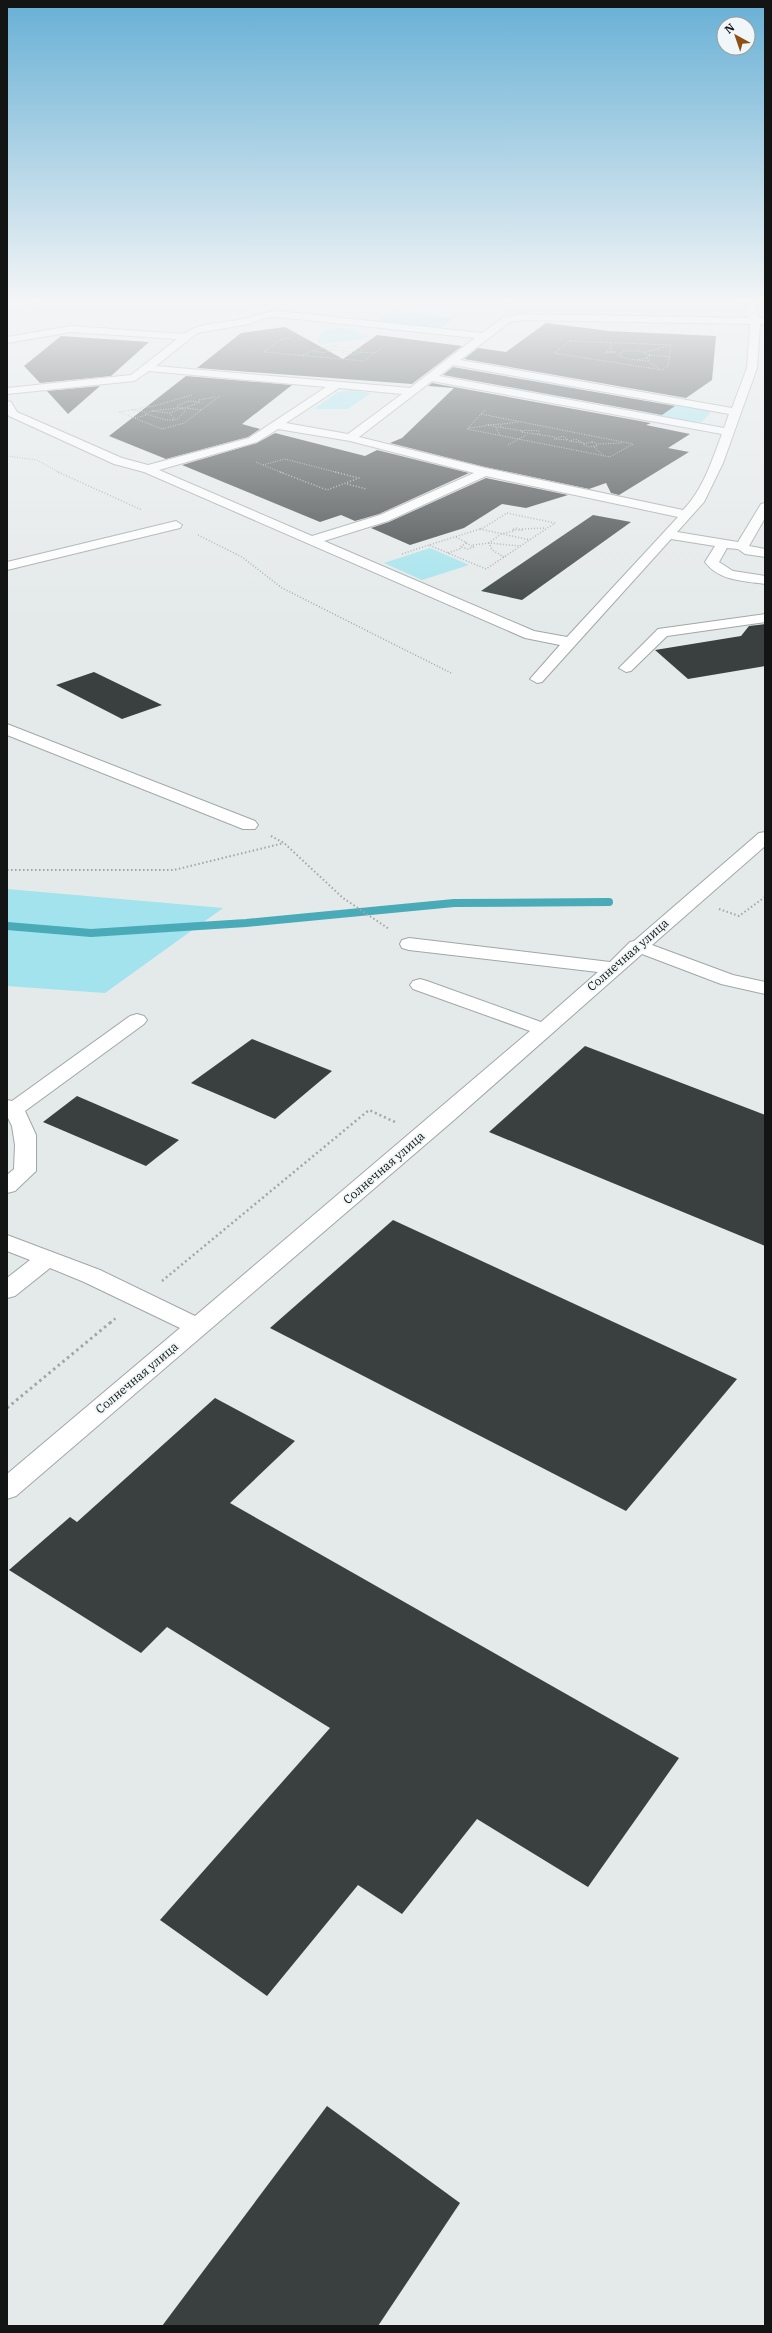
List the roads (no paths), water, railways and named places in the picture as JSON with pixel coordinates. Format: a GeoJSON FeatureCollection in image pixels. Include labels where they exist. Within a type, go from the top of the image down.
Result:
{"type":"FeatureCollection","features":[{"type":"Feature","properties":{"kind":"street"},"geometry":{"type":"LineString","coordinates":[[9,408],[13,414],[118,461],[148,469],[530,636],[571,642]]}},
{"type":"Feature","properties":{"kind":"street"},"geometry":{"type":"LineString","coordinates":[[148,469],[253,440],[302,408]]}},
{"type":"Feature","properties":{"kind":"street"},"geometry":{"type":"LineString","coordinates":[[350,438],[388,408]]}},
{"type":"Feature","properties":{"kind":"street"},"geometry":{"type":"LineString","coordinates":[[599,408],[728,432]]}},
{"type":"Feature","properties":{"kind":"street"},"geometry":{"type":"LineString","coordinates":[[713,408],[736,412]]}},
{"type":"Feature","properties":{"kind":"street"},"geometry":{"type":"LineString","coordinates":[[537,679],[698,502],[738,408]]}},
{"type":"Feature","properties":{"kind":"street"},"geometry":{"type":"LineString","coordinates":[[277,425],[350,438],[485,472],[687,515]]}},
{"type":"Feature","properties":{"kind":"street"},"geometry":{"type":"LineString","coordinates":[[312,540],[384,518],[485,472]]}},
{"type":"Feature","properties":{"kind":"street"},"geometry":{"type":"LineString","coordinates":[[742,546],[765,507]]}},
{"type":"Feature","properties":{"kind":"street"},"geometry":{"type":"LineString","coordinates":[[7,566],[176,525]]}},
{"type":"Feature","properties":{"kind":"street"},"geometry":{"type":"LineString","coordinates":[[669,535],[742,546],[745,550],[765,553]]}},
{"type":"Feature","properties":{"kind":"street"},"geometry":{"type":"LineString","coordinates":[[723,543],[712,562],[717,569],[729,574],[765,580]]}},
{"type":"Feature","properties":{"kind":"street"},"geometry":{"type":"LineString","coordinates":[[626,668],[663,632],[765,618]]}},
{"type":"Feature","properties":{"kind":"street"},"geometry":{"type":"LineString","coordinates":[[7,729],[249,825]]}},
{"type":"Feature","properties":{"kind":"street","name":"Солнечная улица"},"geometry":{"type":"LineString","coordinates":[[7,1489],[423,1134],[637,946],[762,841]]}},
{"type":"Feature","properties":{"kind":"street"},"geometry":{"type":"LineString","coordinates":[[409,944],[612,968]]}},
{"type":"Feature","properties":{"kind":"street"},"geometry":{"type":"LineString","coordinates":[[637,946],[728,980],[765,988]]}},
{"type":"Feature","properties":{"kind":"street"},"geometry":{"type":"LineString","coordinates":[[420,985],[543,1029]]}},
{"type":"Feature","properties":{"kind":"street"},"geometry":{"type":"LineString","coordinates":[[7,1186],[25,1171],[27,1155],[21,1120],[11,1108],[137,1020]]}},
{"type":"Feature","properties":{"kind":"street"},"geometry":{"type":"LineString","coordinates":[[7,1242],[47,1258],[198,1326]]}},
{"type":"Feature","properties":{"kind":"street"},"geometry":{"type":"LineString","coordinates":[[7,1290],[47,1258]]}},
{"type":"Feature","properties":{"kind":"waterway"},"geometry":{"type":"LineString","coordinates":[[7,926],[91,933],[246,923],[454,903],[609,902]]}}]}
